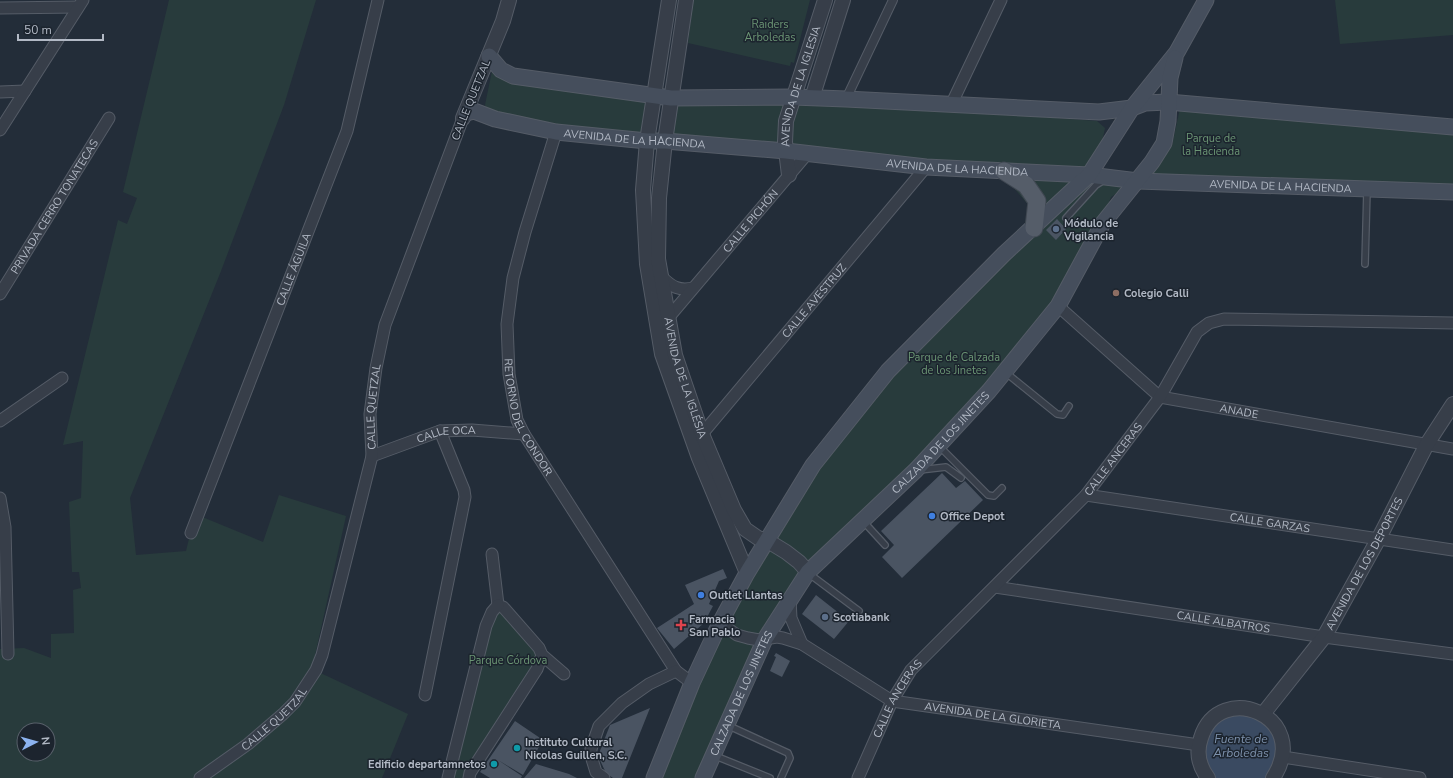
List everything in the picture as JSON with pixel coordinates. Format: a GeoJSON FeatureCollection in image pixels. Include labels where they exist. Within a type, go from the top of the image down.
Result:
{"type":"FeatureCollection","features":[{"type":"Feature","properties":{"kind":"main road"},"geometry":{"type":"LineString","coordinates":[[654,778],[692,684],[720,623],[747,573],[768,541],[813,465],[888,371],[1004,254],[1034,228],[1089,175],[1132,108],[1176,52],[1206,0]]}},
{"type":"Feature","properties":{"kind":"main road","name":"CALZADA DE LOS JINETES"},"geometry":{"type":"LineString","coordinates":[[706,776],[713,755],[765,639],[808,572],[916,470],[989,391],[1058,306],[1103,223],[1152,162],[1164,143],[1168,121],[1170,78],[1176,52]]}},
{"type":"Feature","properties":{"kind":"main road"},"geometry":{"type":"LineString","coordinates":[[489,56],[501,70],[513,76],[672,98],[793,97],[1099,112],[1132,108],[1144,103],[1168,102],[1453,127]]}},
{"type":"Feature","properties":{"kind":"main road","name":"AVENIDA DE LA HACIENDA"},"geometry":{"type":"LineString","coordinates":[[465,115],[474,111],[495,119],[556,132],[647,141],[665,141],[786,151],[926,167],[1089,175],[1138,181],[1453,192]]}},
{"type":"Feature","properties":{"kind":"main road"},"geometry":{"type":"LineString","coordinates":[[1004,171],[1026,184],[1037,201],[1034,228]]}},
{"type":"Feature","properties":{"kind":"street","name":"CALLE ÁGUILA"},"geometry":{"type":"LineString","coordinates":[[191,533],[347,131],[378,0]]}},
{"type":"Feature","properties":{"kind":"street","name":"CALLE QUETZAL"},"geometry":{"type":"LineString","coordinates":[[200,778],[248,744],[295,702],[316,670],[322,655],[372,456],[370,414],[376,368],[385,324],[465,115],[503,21],[509,0]]}},
{"type":"Feature","properties":{"kind":"street"},"geometry":{"type":"LineString","coordinates":[[647,141],[669,0]]}},
{"type":"Feature","properties":{"kind":"street"},"geometry":{"type":"LineString","coordinates":[[665,141],[686,0]]}},
{"type":"Feature","properties":{"kind":"street","name":"AVENIDA DE LA IGLESIA"},"geometry":{"type":"LineString","coordinates":[[789,175],[784,132],[786,121],[825,0]]}},
{"type":"Feature","properties":{"kind":"street","name":"AVENIDA DE LA IGLESIA"},"geometry":{"type":"LineString","coordinates":[[812,98],[843,0]]}},
{"type":"Feature","properties":{"kind":"street"},"geometry":{"type":"LineString","coordinates":[[846,99],[893,0]]}},
{"type":"Feature","properties":{"kind":"street"},"geometry":{"type":"LineString","coordinates":[[951,105],[1001,0]]}},
{"type":"Feature","properties":{"kind":"street"},"geometry":{"type":"LineString","coordinates":[[0,8],[81,4]]}},
{"type":"Feature","properties":{"kind":"street"},"geometry":{"type":"LineString","coordinates":[[0,130],[81,4]]}},
{"type":"Feature","properties":{"kind":"street"},"geometry":{"type":"LineString","coordinates":[[0,92],[25,91]]}},
{"type":"Feature","properties":{"kind":"street","name":"PRIVADA CERRO TONATECAS"},"geometry":{"type":"LineString","coordinates":[[0,294],[109,118]]}},
{"type":"Feature","properties":{"kind":"street","name":"RETORNO DEL CONDOR"},"geometry":{"type":"LineString","coordinates":[[556,132],[525,232],[513,278],[507,324],[509,374],[517,420],[524,434],[676,671],[692,684]]}},
{"type":"Feature","properties":{"kind":"street","name":"AVENIDA DE LA IGLÉSIA"},"geometry":{"type":"LineString","coordinates":[[647,141],[643,190],[647,264],[662,354],[700,458],[747,573]]}},
{"type":"Feature","properties":{"kind":"street","name":"AVENIDA DE LA IGLÉSIA"},"geometry":{"type":"LineString","coordinates":[[665,141],[659,206],[658,259],[675,355],[702,434],[734,510],[745,529],[758,538],[768,541],[786,552],[799,562],[808,572]]}},
{"type":"Feature","properties":{"kind":"street","name":"CALLE PICHÓN"},"geometry":{"type":"LineString","coordinates":[[669,317],[807,154]]}},
{"type":"Feature","properties":{"kind":"street","name":"CALLE AVESTRUZ"},"geometry":{"type":"LineString","coordinates":[[702,434],[926,167]]}},
{"type":"Feature","properties":{"kind":"street"},"geometry":{"type":"LineString","coordinates":[[662,277],[670,285],[677,289],[693,288]]}},
{"type":"Feature","properties":{"kind":"street"},"geometry":{"type":"LineString","coordinates":[[1058,306],[1160,397]]}},
{"type":"Feature","properties":{"kind":"street","name":"CALLE ANCERAS"},"geometry":{"type":"LineString","coordinates":[[858,778],[892,701],[912,670],[1086,495],[1160,397],[1197,332],[1209,323],[1224,319],[1453,323]]}},
{"type":"Feature","properties":{"kind":"street"},"geometry":{"type":"LineString","coordinates":[[0,421],[62,378]]}},
{"type":"Feature","properties":{"kind":"street","name":"ANADE"},"geometry":{"type":"LineString","coordinates":[[1160,397],[1453,449]]}},
{"type":"Feature","properties":{"kind":"street","name":"AVENIDA DE LOS DEPORTES"},"geometry":{"type":"LineString","coordinates":[[1263,714],[1324,637],[1379,538],[1427,444],[1453,404]]}},
{"type":"Feature","properties":{"kind":"street","name":"CALLE OCA"},"geometry":{"type":"LineString","coordinates":[[372,456],[440,431],[472,430],[524,434]]}},
{"type":"Feature","properties":{"kind":"street"},"geometry":{"type":"LineString","coordinates":[[425,695],[465,497],[464,490],[440,431]]}},
{"type":"Feature","properties":{"kind":"street","name":"CALLE GARZAS"},"geometry":{"type":"LineString","coordinates":[[1086,495],[1453,550]]}},
{"type":"Feature","properties":{"kind":"street"},"geometry":{"type":"LineString","coordinates":[[0,498],[5,527],[8,654]]}},
{"type":"Feature","properties":{"kind":"street"},"geometry":{"type":"LineString","coordinates":[[448,778],[486,626],[492,612],[498,605],[492,554]]}},
{"type":"Feature","properties":{"kind":"street","name":"CALLE ALBATROS"},"geometry":{"type":"LineString","coordinates":[[995,587],[1324,637],[1453,654]]}},
{"type":"Feature","properties":{"kind":"street"},"geometry":{"type":"LineString","coordinates":[[790,598],[791,618],[802,644]]}},
{"type":"Feature","properties":{"kind":"street"},"geometry":{"type":"LineString","coordinates":[[498,605],[503,607],[539,648],[542,655],[564,674]]}},
{"type":"Feature","properties":{"kind":"street","name":"AVENIDA DE LA GLORIETA"},"geometry":{"type":"LineString","coordinates":[[720,623],[737,635],[759,640],[783,638],[802,644],[892,701],[1198,745]]}},
{"type":"Feature","properties":{"kind":"street"},"geometry":{"type":"LineString","coordinates":[[469,778],[470,773],[538,669],[542,655]]}},
{"type":"Feature","properties":{"kind":"street"},"geometry":{"type":"LineString","coordinates":[[604,778],[596,772],[591,756],[591,749],[599,726],[622,703],[649,684],[676,671]]}},
{"type":"Feature","properties":{"kind":"street"},"geometry":{"type":"LineString","coordinates":[[1208,778],[1200,763],[1198,745],[1203,732],[1211,720],[1222,712],[1236,708],[1250,709],[1263,714],[1272,722],[1279,733],[1283,744],[1283,757],[1280,768],[1274,778]]}},
{"type":"Feature","properties":{"kind":"street"},"geometry":{"type":"LineString","coordinates":[[1283,757],[1420,778]]}},
{"type":"Feature","properties":{"kind":"lane"},"geometry":{"type":"LineString","coordinates":[[1066,218],[1096,185],[1109,177]]}},
{"type":"Feature","properties":{"kind":"lane"},"geometry":{"type":"LineString","coordinates":[[1365,264],[1367,189]]}},
{"type":"Feature","properties":{"kind":"lane"},"geometry":{"type":"LineString","coordinates":[[1005,371],[1057,414],[1063,415],[1069,406]]}},
{"type":"Feature","properties":{"kind":"lane"},"geometry":{"type":"LineString","coordinates":[[939,446],[988,495],[994,496],[1002,488]]}},
{"type":"Feature","properties":{"kind":"lane"},"geometry":{"type":"LineString","coordinates":[[916,470],[946,466],[961,478]]}},
{"type":"Feature","properties":{"kind":"lane"},"geometry":{"type":"LineString","coordinates":[[862,520],[885,545]]}},
{"type":"Feature","properties":{"kind":"lane"},"geometry":{"type":"LineString","coordinates":[[808,572],[859,611]]}},
{"type":"Feature","properties":{"kind":"lane"},"geometry":{"type":"LineString","coordinates":[[726,725],[788,753],[790,758],[781,778]]}},
{"type":"Feature","properties":{"kind":"lane"},"geometry":{"type":"LineString","coordinates":[[713,755],[770,778]]}},
{"type":"Feature","properties":{"kind":"green space"},"geometry":{"type":"Polygon","coordinates":[[[169,0],[316,0],[284,105],[221,271],[130,498],[136,555],[186,551],[195,514],[263,542],[279,495],[346,516],[312,669],[408,714],[382,778],[0,778],[0,649],[24,648],[51,658],[51,634],[74,633],[73,590],[81,588],[79,572],[72,572],[69,502],[81,498],[83,441],[63,445],[118,220],[127,224],[137,198],[123,192],[169,0]]]}},
{"type":"Feature","properties":{"kind":"green space","name":"Raiders Arboledas"},"geometry":{"type":"Polygon","coordinates":[[[693,0],[810,0],[794,63],[791,62],[790,66],[688,43],[693,0]]]}},
{"type":"Feature","properties":{"kind":"green space"},"geometry":{"type":"Polygon","coordinates":[[[1335,0],[1453,0],[1453,35],[1340,44],[1335,0]]]}},
{"type":"Feature","properties":{"kind":"green space"},"geometry":{"type":"Polygon","coordinates":[[[493,66],[505,78],[518,84],[650,98],[645,138],[556,130],[487,110],[485,105],[493,66]]]}},
{"type":"Feature","properties":{"kind":"green space"},"geometry":{"type":"Polygon","coordinates":[[[673,99],[791,99],[783,148],[666,139],[673,99]]]}},
{"type":"Feature","properties":{"kind":"green space"},"geometry":{"type":"Polygon","coordinates":[[[794,99],[1097,121],[1105,128],[1101,147],[1088,173],[787,149],[794,99]]]}},
{"type":"Feature","properties":{"kind":"green space","name":"Parque de la Hacienda"},"geometry":{"type":"Polygon","coordinates":[[[1181,104],[1453,127],[1453,191],[1144,180],[1172,145],[1181,104]]]}},
{"type":"Feature","properties":{"kind":"green space","name":"Parque de Calzada de los Jinetes"},"geometry":{"type":"Polygon","coordinates":[[[1002,174],[1089,176],[1138,181],[1111,197],[1102,222],[1056,305],[988,389],[805,572],[702,778],[656,778],[693,684],[813,465],[1023,228],[1031,208],[1002,174]]]}},
{"type":"Feature","properties":{"kind":"green space","name":"Parque Córdova"},"geometry":{"type":"Polygon","coordinates":[[[498,606],[541,656],[468,778],[450,778],[483,643],[498,606]]]}},
{"type":"Feature","properties":{"kind":"water","name":"Fuente de Arboledas"},"geometry":{"type":"Polygon","coordinates":[[[1237,715],[1253,717],[1259,720],[1268,727],[1271,732],[1278,747],[1268,778],[1214,778],[1209,771],[1204,747],[1215,725],[1225,718],[1237,715]]]}},
{"type":"Feature","properties":{"kind":"building","name":"Módulo de Vigilancia"},"geometry":{"type":"Polygon","coordinates":[[[1057,219],[1066,229],[1056,240],[1046,230],[1057,219]]]}},
{"type":"Feature","properties":{"kind":"building","name":"Office Depot"},"geometry":{"type":"Polygon","coordinates":[[[942,473],[956,488],[965,481],[983,500],[902,578],[882,557],[894,545],[881,531],[942,473]]]}},
{"type":"Feature","properties":{"kind":"building"},"geometry":{"type":"Polygon","coordinates":[[[723,569],[727,578],[719,581],[709,604],[713,606],[704,623],[674,649],[657,628],[694,604],[685,585],[723,569]]]}},
{"type":"Feature","properties":{"kind":"building","name":"Scotiabank"},"geometry":{"type":"Polygon","coordinates":[[[816,595],[849,621],[834,639],[802,614],[816,595]]]}},
{"type":"Feature","properties":{"kind":"building"},"geometry":{"type":"Polygon","coordinates":[[[776,653],[790,661],[782,677],[770,671],[776,657],[774,656],[776,653]]]}},
{"type":"Feature","properties":{"kind":"building"},"geometry":{"type":"Polygon","coordinates":[[[650,708],[622,778],[613,778],[606,773],[598,756],[610,725],[650,708]]]}},
{"type":"Feature","properties":{"kind":"building","name":"Instituto Cultural Nicolas Guillen, S.C."},"geometry":{"type":"Polygon","coordinates":[[[515,721],[543,740],[523,775],[498,760],[522,776],[521,778],[490,778],[480,772],[515,721]]]}},
{"type":"Feature","properties":{"kind":"building"},"geometry":{"type":"Polygon","coordinates":[[[536,764],[569,774],[577,778],[524,778],[536,764]]]}},
{"type":"Feature","properties":{"kind":"place","name":"Módulo de Vigilancia"},"geometry":{"type":"Point","coordinates":[1056,229]}},
{"type":"Feature","properties":{"kind":"place","name":"Colegio Calli"},"geometry":{"type":"Point","coordinates":[1116,293]}},
{"type":"Feature","properties":{"kind":"place","name":"Office Depot"},"geometry":{"type":"Point","coordinates":[932,516]}},
{"type":"Feature","properties":{"kind":"place","name":"Outlet Llantas"},"geometry":{"type":"Point","coordinates":[701,595]}},
{"type":"Feature","properties":{"kind":"place","name":"Scotiabank"},"geometry":{"type":"Point","coordinates":[825,617]}},
{"type":"Feature","properties":{"kind":"place","name":"Farmacia San Pablo"},"geometry":{"type":"Point","coordinates":[681,625]}},
{"type":"Feature","properties":{"kind":"place","name":"Instituto Cultural Nicolas Guillen, S.C."},"geometry":{"type":"Point","coordinates":[517,748]}},
{"type":"Feature","properties":{"kind":"place","name":"Edificio departamnetos"},"geometry":{"type":"Point","coordinates":[494,764]}}]}
